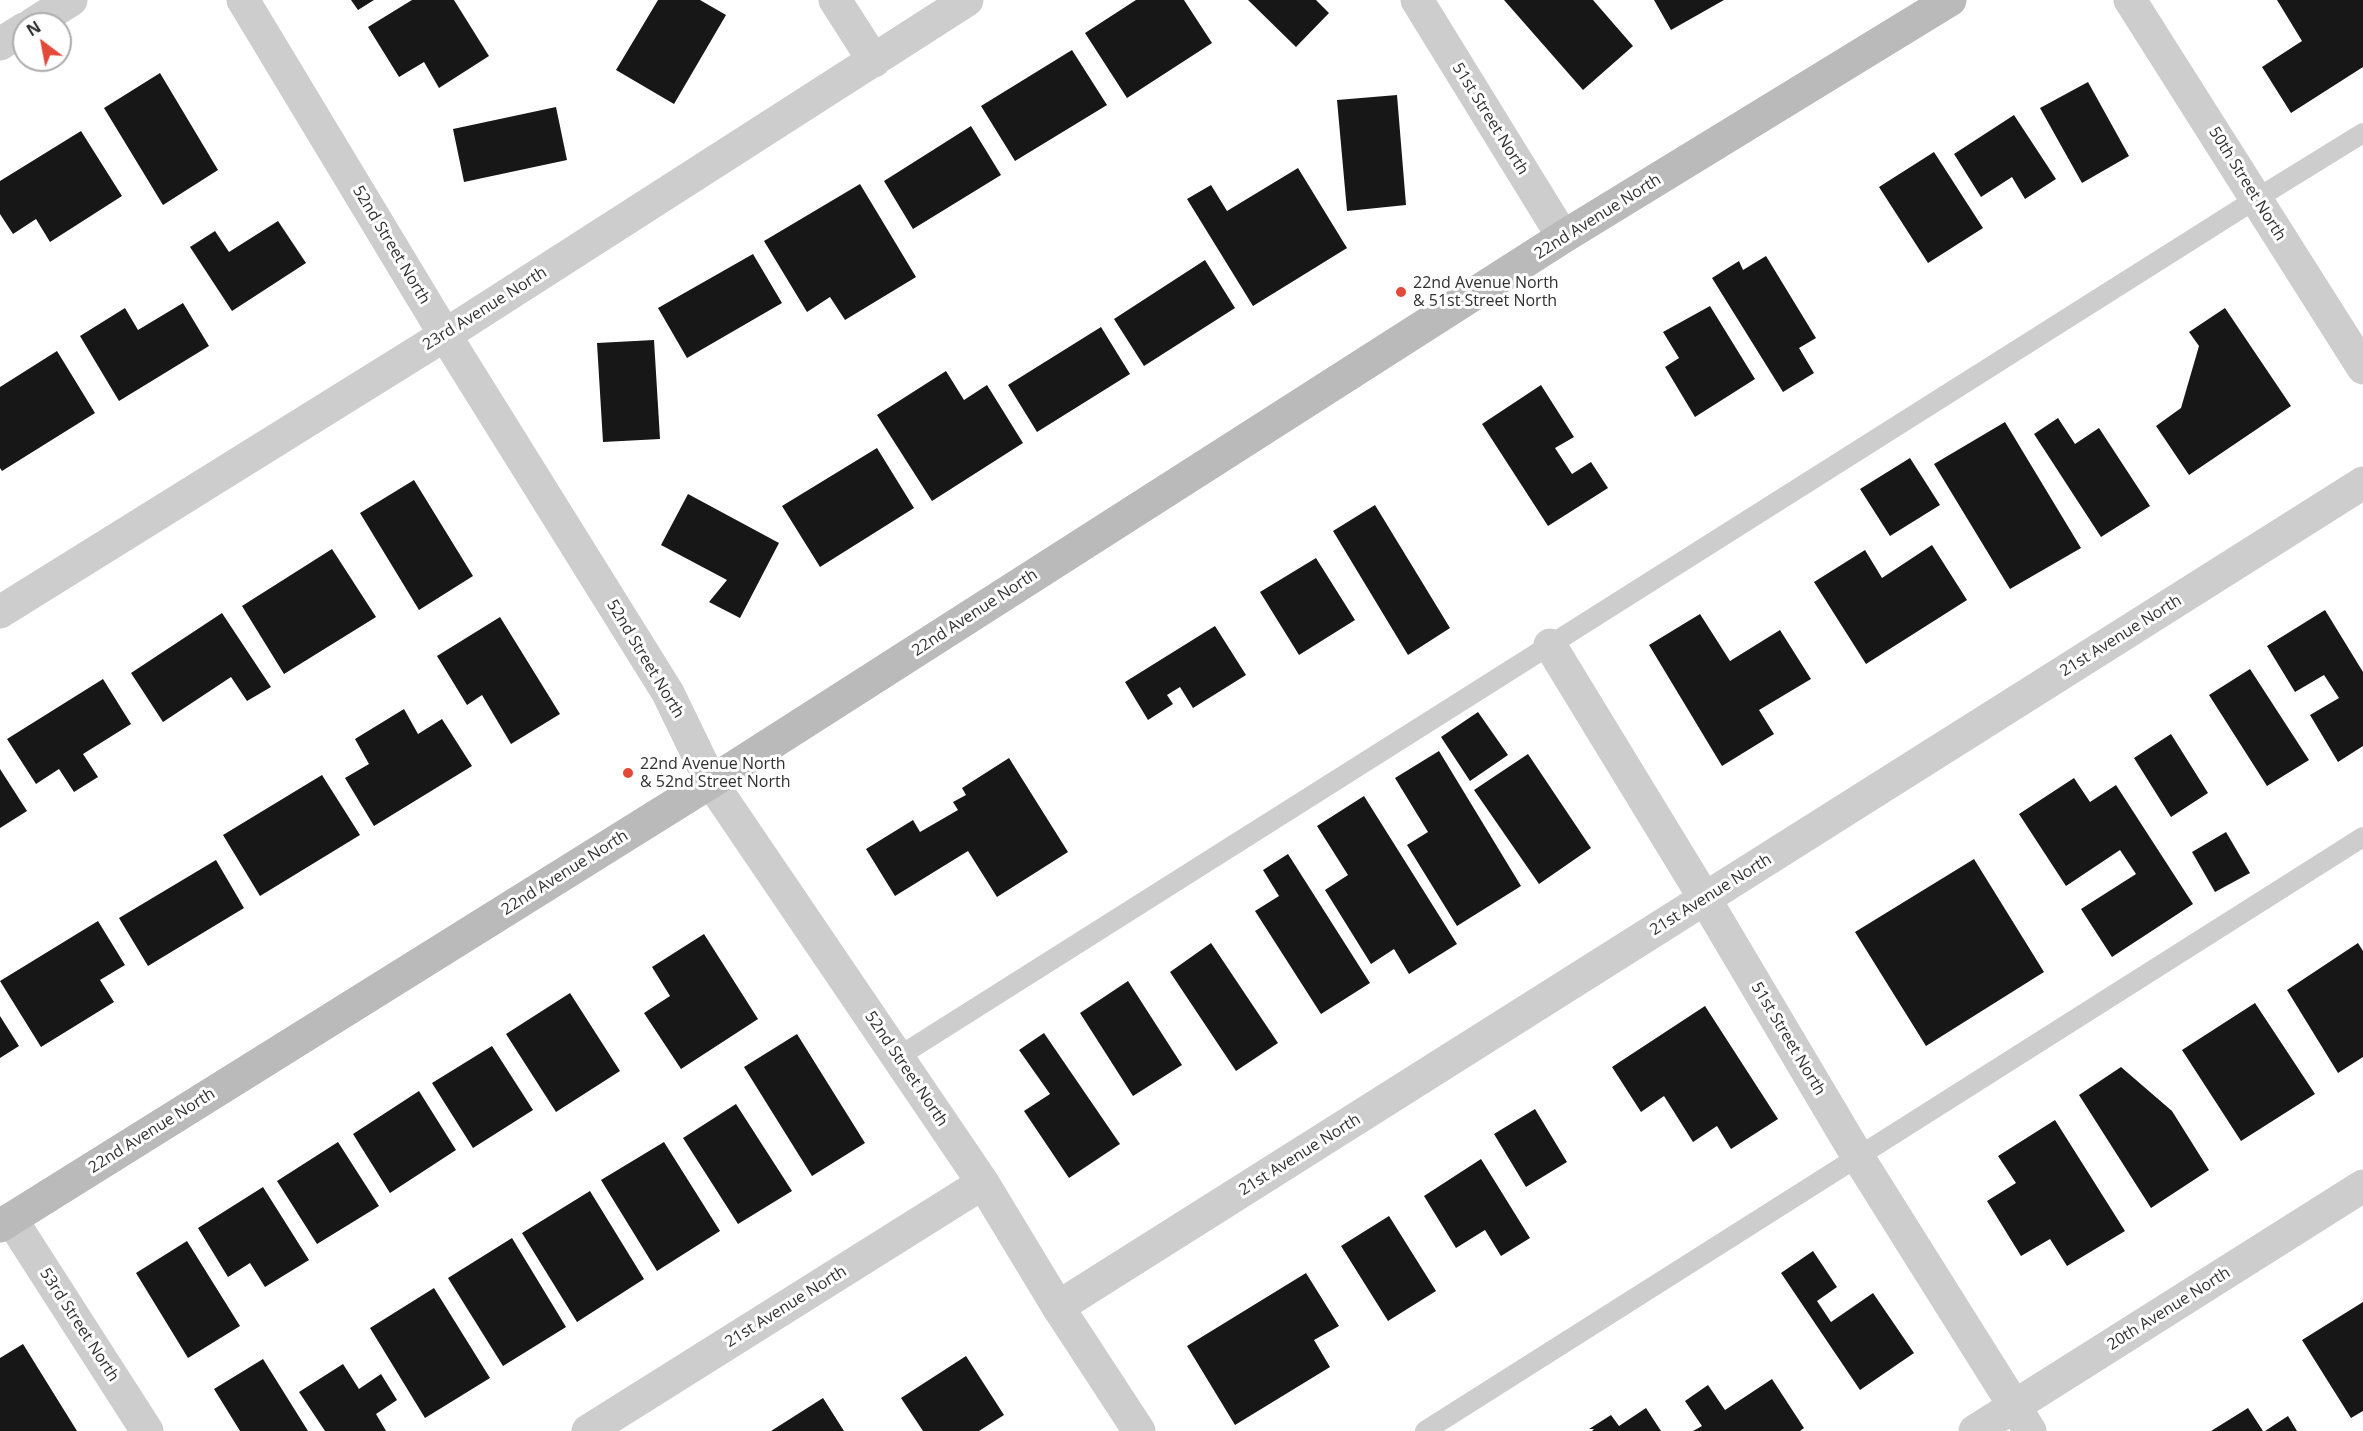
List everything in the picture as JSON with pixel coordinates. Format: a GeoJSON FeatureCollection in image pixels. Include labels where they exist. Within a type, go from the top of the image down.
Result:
{"type":"FeatureCollection","features":[{"type":"Feature","properties":{"kind":"main road","name":"22nd Avenue North"},"geometry":{"type":"LineString","coordinates":[[6,1222],[711,782],[1563,237],[1950,0]]}},
{"type":"Feature","properties":{"kind":"street"},"geometry":{"type":"LineString","coordinates":[[52,12],[71,0]]}},
{"type":"Feature","properties":{"kind":"street","name":"52nd Street North"},"geometry":{"type":"LineString","coordinates":[[243,0],[446,335],[668,693],[711,782],[983,1183],[1058,1307],[1138,1431]]}},
{"type":"Feature","properties":{"kind":"street"},"geometry":{"type":"LineString","coordinates":[[835,0],[874,61]]}},
{"type":"Feature","properties":{"kind":"street","name":"23rd Avenue North"},"geometry":{"type":"LineString","coordinates":[[0,612],[446,335],[967,0]]}},
{"type":"Feature","properties":{"kind":"street","name":"51st Street North"},"geometry":{"type":"LineString","coordinates":[[1417,0],[1563,237]]}},
{"type":"Feature","properties":{"kind":"street","name":"50th Street North"},"geometry":{"type":"LineString","coordinates":[[2130,0],[2363,368]]}},
{"type":"Feature","properties":{"kind":"street","name":"21st Avenue North"},"geometry":{"type":"LineString","coordinates":[[1058,1307],[2363,483]]}},
{"type":"Feature","properties":{"kind":"street","name":"51st Street North"},"geometry":{"type":"LineString","coordinates":[[1550,645],[1705,899],[1858,1157],[2022,1419]]}},
{"type":"Feature","properties":{"kind":"street","name":"21st Avenue North"},"geometry":{"type":"LineString","coordinates":[[588,1431],[983,1183]]}},
{"type":"Feature","properties":{"kind":"street","name":"20th Avenue North"},"geometry":{"type":"LineString","coordinates":[[1975,1431],[2022,1419],[2363,1186]]}},
{"type":"Feature","properties":{"kind":"street","name":"53rd Street North"},"geometry":{"type":"LineString","coordinates":[[6,1222],[147,1431]]}},
{"type":"Feature","properties":{"kind":"lane"},"geometry":{"type":"LineString","coordinates":[[898,1057],[2363,133]]}},
{"type":"Feature","properties":{"kind":"lane"},"geometry":{"type":"LineString","coordinates":[[1425,1431],[2363,837]]}},
{"type":"Feature","properties":{"kind":"building"},"geometry":{"type":"Polygon","coordinates":[[[351,0],[374,0],[358,10],[351,0]]]}},
{"type":"Feature","properties":{"kind":"building"},"geometry":{"type":"Polygon","coordinates":[[[412,0],[454,0],[489,56],[439,88],[424,62],[399,77],[368,27],[412,0]]]}},
{"type":"Feature","properties":{"kind":"building"},"geometry":{"type":"Polygon","coordinates":[[[658,0],[700,0],[726,15],[674,104],[616,70],[658,0]]]}},
{"type":"Feature","properties":{"kind":"building"},"geometry":{"type":"Polygon","coordinates":[[[1136,0],[1184,0],[1212,43],[1127,98],[1085,33],[1136,0]]]}},
{"type":"Feature","properties":{"kind":"building"},"geometry":{"type":"Polygon","coordinates":[[[1248,0],[1316,0],[1329,13],[1296,47],[1248,0]]]}},
{"type":"Feature","properties":{"kind":"building"},"geometry":{"type":"Polygon","coordinates":[[[1504,0],[1593,0],[1633,46],[1583,90],[1504,0]]]}},
{"type":"Feature","properties":{"kind":"building"},"geometry":{"type":"Polygon","coordinates":[[[1654,0],[1724,0],[1671,30],[1654,0]]]}},
{"type":"Feature","properties":{"kind":"building"},"geometry":{"type":"Polygon","coordinates":[[[2277,0],[2363,0],[2363,67],[2291,113],[2262,67],[2302,41],[2277,0]]]}},
{"type":"Feature","properties":{"kind":"building"},"geometry":{"type":"Polygon","coordinates":[[[1072,50],[1107,105],[1015,161],[981,106],[1072,50]]]}},
{"type":"Feature","properties":{"kind":"building"},"geometry":{"type":"Polygon","coordinates":[[[160,73],[218,170],[163,205],[104,108],[160,73]]]}},
{"type":"Feature","properties":{"kind":"building"},"geometry":{"type":"Polygon","coordinates":[[[2088,82],[2129,156],[2082,183],[2040,108],[2088,82]]]}},
{"type":"Feature","properties":{"kind":"building"},"geometry":{"type":"Polygon","coordinates":[[[1397,95],[1406,205],[1347,211],[1337,100],[1397,95]]]}},
{"type":"Feature","properties":{"kind":"building"},"geometry":{"type":"Polygon","coordinates":[[[556,107],[567,160],[464,182],[453,129],[556,107]]]}},
{"type":"Feature","properties":{"kind":"building"},"geometry":{"type":"Polygon","coordinates":[[[2014,115],[2056,179],[2025,199],[2012,177],[1981,197],[1954,154],[2014,115]]]}},
{"type":"Feature","properties":{"kind":"building"},"geometry":{"type":"Polygon","coordinates":[[[971,126],[1001,175],[913,229],[884,181],[971,126]]]}},
{"type":"Feature","properties":{"kind":"building"},"geometry":{"type":"Polygon","coordinates":[[[81,131],[122,196],[50,242],[36,219],[13,234],[0,214],[0,181],[81,131]]]}},
{"type":"Feature","properties":{"kind":"building"},"geometry":{"type":"Polygon","coordinates":[[[1934,152],[1983,228],[1928,263],[1879,187],[1934,152]]]}},
{"type":"Feature","properties":{"kind":"building"},"geometry":{"type":"Polygon","coordinates":[[[1298,168],[1347,248],[1253,306],[1187,199],[1211,185],[1227,211],[1298,168]]]}},
{"type":"Feature","properties":{"kind":"building"},"geometry":{"type":"Polygon","coordinates":[[[860,184],[916,277],[845,320],[830,297],[807,312],[764,241],[860,184]]]}},
{"type":"Feature","properties":{"kind":"building"},"geometry":{"type":"Polygon","coordinates":[[[278,221],[306,263],[232,311],[190,247],[215,231],[229,252],[278,221]]]}},
{"type":"Feature","properties":{"kind":"building"},"geometry":{"type":"Polygon","coordinates":[[[753,254],[782,303],[687,358],[658,308],[753,254]]]}},
{"type":"Feature","properties":{"kind":"building"},"geometry":{"type":"Polygon","coordinates":[[[1766,256],[1816,338],[1799,348],[1814,373],[1783,392],[1712,278],[1739,261],[1743,270],[1766,256]]]}},
{"type":"Feature","properties":{"kind":"building"},"geometry":{"type":"Polygon","coordinates":[[[1205,260],[1235,308],[1144,366],[1114,319],[1205,260]]]}},
{"type":"Feature","properties":{"kind":"building"},"geometry":{"type":"Polygon","coordinates":[[[183,303],[209,346],[119,401],[80,336],[125,308],[138,330],[183,303]]]}},
{"type":"Feature","properties":{"kind":"building"},"geometry":{"type":"Polygon","coordinates":[[[1710,306],[1755,379],[1695,417],[1665,367],[1679,358],[1663,332],[1710,306]]]}},
{"type":"Feature","properties":{"kind":"building"},"geometry":{"type":"Polygon","coordinates":[[[2225,308],[2291,406],[2189,475],[2156,426],[2181,408],[2199,346],[2189,332],[2225,308]]]}},
{"type":"Feature","properties":{"kind":"building"},"geometry":{"type":"Polygon","coordinates":[[[1101,327],[1130,374],[1037,432],[1008,385],[1101,327]]]}},
{"type":"Feature","properties":{"kind":"building"},"geometry":{"type":"Polygon","coordinates":[[[654,340],[660,439],[603,442],[597,343],[654,340]]]}},
{"type":"Feature","properties":{"kind":"building"},"geometry":{"type":"Polygon","coordinates":[[[57,351],[95,413],[2,471],[0,468],[0,387],[57,351]]]}},
{"type":"Feature","properties":{"kind":"building"},"geometry":{"type":"Polygon","coordinates":[[[946,371],[964,400],[987,385],[1023,443],[932,501],[877,415],[946,371]]]}},
{"type":"Feature","properties":{"kind":"building"},"geometry":{"type":"Polygon","coordinates":[[[1541,385],[1574,437],[1555,448],[1572,474],[1591,462],[1608,488],[1548,526],[1482,424],[1541,385]]]}},
{"type":"Feature","properties":{"kind":"building"},"geometry":{"type":"Polygon","coordinates":[[[2058,418],[2075,444],[2099,428],[2150,506],[2101,537],[2034,434],[2058,418]]]}},
{"type":"Feature","properties":{"kind":"building"},"geometry":{"type":"Polygon","coordinates":[[[2005,422],[2081,548],[2010,589],[1934,464],[2005,422]]]}},
{"type":"Feature","properties":{"kind":"building"},"geometry":{"type":"Polygon","coordinates":[[[877,448],[914,508],[820,567],[782,506],[877,448]]]}},
{"type":"Feature","properties":{"kind":"building"},"geometry":{"type":"Polygon","coordinates":[[[1910,458],[1940,505],[1890,536],[1860,489],[1910,458]]]}},
{"type":"Feature","properties":{"kind":"building"},"geometry":{"type":"Polygon","coordinates":[[[414,480],[473,576],[419,610],[360,513],[414,480]]]}},
{"type":"Feature","properties":{"kind":"building"},"geometry":{"type":"Polygon","coordinates":[[[688,494],[779,543],[740,618],[709,602],[727,580],[661,545],[688,494]]]}},
{"type":"Feature","properties":{"kind":"building"},"geometry":{"type":"Polygon","coordinates":[[[1375,505],[1450,628],[1408,655],[1333,531],[1375,505]]]}},
{"type":"Feature","properties":{"kind":"building"},"geometry":{"type":"Polygon","coordinates":[[[1932,545],[1967,600],[1866,664],[1814,582],[1865,550],[1882,578],[1932,545]]]}},
{"type":"Feature","properties":{"kind":"building"},"geometry":{"type":"Polygon","coordinates":[[[332,549],[376,617],[284,674],[242,606],[332,549]]]}},
{"type":"Feature","properties":{"kind":"building"},"geometry":{"type":"Polygon","coordinates":[[[1316,558],[1355,620],[1299,655],[1260,592],[1316,558]]]}},
{"type":"Feature","properties":{"kind":"building"},"geometry":{"type":"Polygon","coordinates":[[[2325,610],[2363,672],[2363,746],[2338,762],[2310,715],[2339,698],[2324,675],[2295,692],[2267,646],[2325,610]]]}},
{"type":"Feature","properties":{"kind":"building"},"geometry":{"type":"Polygon","coordinates":[[[222,613],[271,687],[247,701],[231,677],[163,722],[131,673],[222,613]]]}},
{"type":"Feature","properties":{"kind":"building"},"geometry":{"type":"Polygon","coordinates":[[[1700,614],[1730,661],[1780,630],[1811,679],[1759,710],[1774,734],[1722,766],[1649,645],[1700,614]]]}},
{"type":"Feature","properties":{"kind":"building"},"geometry":{"type":"Polygon","coordinates":[[[500,617],[560,714],[511,744],[482,695],[467,705],[437,656],[500,617]]]}},
{"type":"Feature","properties":{"kind":"building"},"geometry":{"type":"Polygon","coordinates":[[[1215,626],[1246,675],[1193,708],[1180,687],[1167,695],[1173,704],[1148,720],[1125,682],[1215,626]]]}},
{"type":"Feature","properties":{"kind":"building"},"geometry":{"type":"Polygon","coordinates":[[[2250,669],[2309,760],[2267,786],[2209,695],[2250,669]]]}},
{"type":"Feature","properties":{"kind":"building"},"geometry":{"type":"Polygon","coordinates":[[[103,679],[131,724],[83,754],[98,777],[74,792],[59,769],[36,784],[7,739],[103,679]]]}},
{"type":"Feature","properties":{"kind":"building"},"geometry":{"type":"Polygon","coordinates":[[[404,709],[418,734],[442,719],[472,766],[374,826],[345,778],[369,764],[355,739],[404,709]]]}},
{"type":"Feature","properties":{"kind":"building"},"geometry":{"type":"Polygon","coordinates":[[[1478,712],[1508,755],[1470,781],[1441,737],[1478,712]]]}},
{"type":"Feature","properties":{"kind":"building"},"geometry":{"type":"Polygon","coordinates":[[[2171,734],[2208,793],[2171,817],[2134,758],[2171,734]]]}},
{"type":"Feature","properties":{"kind":"building"},"geometry":{"type":"Polygon","coordinates":[[[1439,751],[1521,886],[1457,926],[1407,845],[1428,832],[1395,778],[1439,751]]]}},
{"type":"Feature","properties":{"kind":"building"},"geometry":{"type":"Polygon","coordinates":[[[1528,754],[1591,848],[1539,884],[1474,790],[1528,754]]]}},
{"type":"Feature","properties":{"kind":"building"},"geometry":{"type":"Polygon","coordinates":[[[1009,758],[1068,852],[997,897],[968,851],[895,896],[866,849],[913,820],[920,832],[958,810],[953,802],[966,795],[962,788],[1009,758]]]}},
{"type":"Feature","properties":{"kind":"building"},"geometry":{"type":"Polygon","coordinates":[[[0,769],[27,811],[0,828],[0,769]]]}},
{"type":"Feature","properties":{"kind":"building"},"geometry":{"type":"Polygon","coordinates":[[[322,775],[360,835],[260,896],[223,835],[322,775]]]}},
{"type":"Feature","properties":{"kind":"building"},"geometry":{"type":"Polygon","coordinates":[[[2074,778],[2090,802],[2116,785],[2193,904],[2112,957],[2081,909],[2136,874],[2120,850],[2066,886],[2019,814],[2074,778]]]}},
{"type":"Feature","properties":{"kind":"building"},"geometry":{"type":"Polygon","coordinates":[[[1364,796],[1457,944],[1409,974],[1394,949],[1371,964],[1325,890],[1348,875],[1317,826],[1364,796]]]}},
{"type":"Feature","properties":{"kind":"building"},"geometry":{"type":"Polygon","coordinates":[[[2226,832],[2250,873],[2215,892],[2192,852],[2226,832]]]}},
{"type":"Feature","properties":{"kind":"building"},"geometry":{"type":"Polygon","coordinates":[[[1288,854],[1370,983],[1321,1014],[1255,911],[1279,896],[1263,870],[1288,854]]]}},
{"type":"Feature","properties":{"kind":"building"},"geometry":{"type":"Polygon","coordinates":[[[1974,859],[2044,972],[1926,1046],[1855,932],[1974,859]]]}},
{"type":"Feature","properties":{"kind":"building"},"geometry":{"type":"Polygon","coordinates":[[[216,860],[244,908],[148,966],[119,918],[216,860]]]}},
{"type":"Feature","properties":{"kind":"building"},"geometry":{"type":"Polygon","coordinates":[[[98,921],[125,965],[100,980],[114,1002],[41,1047],[0,981],[98,921]]]}},
{"type":"Feature","properties":{"kind":"building"},"geometry":{"type":"Polygon","coordinates":[[[704,934],[758,1019],[681,1069],[644,1013],[670,996],[652,967],[704,934]]]}},
{"type":"Feature","properties":{"kind":"building"},"geometry":{"type":"Polygon","coordinates":[[[1211,943],[1278,1043],[1236,1071],[1170,972],[1211,943]]]}},
{"type":"Feature","properties":{"kind":"building"},"geometry":{"type":"Polygon","coordinates":[[[2358,943],[2363,951],[2363,1057],[2338,1073],[2287,990],[2358,943]]]}},
{"type":"Feature","properties":{"kind":"building"},"geometry":{"type":"Polygon","coordinates":[[[1128,981],[1182,1065],[1133,1096],[1080,1013],[1128,981]]]}},
{"type":"Feature","properties":{"kind":"building"},"geometry":{"type":"Polygon","coordinates":[[[570,993],[620,1071],[556,1112],[506,1034],[570,993]]]}},
{"type":"Feature","properties":{"kind":"building"},"geometry":{"type":"Polygon","coordinates":[[[2255,1003],[2315,1094],[2241,1141],[2182,1050],[2255,1003]]]}},
{"type":"Feature","properties":{"kind":"building"},"geometry":{"type":"Polygon","coordinates":[[[1705,1006],[1778,1119],[1731,1149],[1717,1126],[1693,1142],[1664,1096],[1641,1112],[1612,1067],[1705,1006]]]}},
{"type":"Feature","properties":{"kind":"building"},"geometry":{"type":"Polygon","coordinates":[[[0,1016],[19,1046],[0,1058],[0,1016]]]}},
{"type":"Feature","properties":{"kind":"building"},"geometry":{"type":"Polygon","coordinates":[[[1044,1033],[1120,1144],[1069,1178],[1024,1111],[1050,1094],[1019,1050],[1044,1033]]]}},
{"type":"Feature","properties":{"kind":"building"},"geometry":{"type":"Polygon","coordinates":[[[797,1034],[865,1143],[812,1176],[744,1067],[797,1034]]]}},
{"type":"Feature","properties":{"kind":"building"},"geometry":{"type":"Polygon","coordinates":[[[492,1046],[533,1110],[473,1148],[432,1083],[492,1046]]]}},
{"type":"Feature","properties":{"kind":"building"},"geometry":{"type":"Polygon","coordinates":[[[2121,1067],[2172,1111],[2209,1170],[2151,1208],[2079,1095],[2121,1067]]]}},
{"type":"Feature","properties":{"kind":"building"},"geometry":{"type":"Polygon","coordinates":[[[419,1091],[456,1150],[390,1193],[353,1134],[419,1091]]]}},
{"type":"Feature","properties":{"kind":"building"},"geometry":{"type":"Polygon","coordinates":[[[736,1104],[792,1191],[738,1224],[683,1138],[736,1104]]]}},
{"type":"Feature","properties":{"kind":"building"},"geometry":{"type":"Polygon","coordinates":[[[1535,1109],[1567,1162],[1526,1187],[1494,1134],[1535,1109]]]}},
{"type":"Feature","properties":{"kind":"building"},"geometry":{"type":"Polygon","coordinates":[[[2055,1120],[2125,1231],[2067,1266],[2050,1239],[2021,1256],[1987,1201],[2016,1183],[1998,1156],[2055,1120]]]}},
{"type":"Feature","properties":{"kind":"building"},"geometry":{"type":"Polygon","coordinates":[[[338,1142],[379,1206],[317,1244],[277,1181],[338,1142]]]}},
{"type":"Feature","properties":{"kind":"building"},"geometry":{"type":"Polygon","coordinates":[[[664,1142],[720,1231],[657,1271],[601,1180],[664,1142]]]}},
{"type":"Feature","properties":{"kind":"building"},"geometry":{"type":"Polygon","coordinates":[[[1481,1159],[1530,1238],[1501,1256],[1485,1230],[1456,1248],[1424,1196],[1481,1159]]]}},
{"type":"Feature","properties":{"kind":"building"},"geometry":{"type":"Polygon","coordinates":[[[263,1187],[309,1260],[265,1287],[250,1263],[228,1277],[198,1228],[263,1187]]]}},
{"type":"Feature","properties":{"kind":"building"},"geometry":{"type":"Polygon","coordinates":[[[590,1191],[644,1279],[577,1322],[522,1233],[590,1191]]]}},
{"type":"Feature","properties":{"kind":"building"},"geometry":{"type":"Polygon","coordinates":[[[1389,1216],[1436,1291],[1388,1321],[1341,1246],[1389,1216]]]}},
{"type":"Feature","properties":{"kind":"building"},"geometry":{"type":"Polygon","coordinates":[[[512,1238],[566,1327],[503,1366],[448,1278],[512,1238]]]}},
{"type":"Feature","properties":{"kind":"building"},"geometry":{"type":"Polygon","coordinates":[[[187,1241],[240,1326],[188,1358],[136,1273],[187,1241]]]}},
{"type":"Feature","properties":{"kind":"building"},"geometry":{"type":"Polygon","coordinates":[[[1813,1251],[1837,1287],[1817,1301],[1831,1322],[1873,1293],[1914,1353],[1860,1390],[1781,1273],[1813,1251]]]}},
{"type":"Feature","properties":{"kind":"building"},"geometry":{"type":"Polygon","coordinates":[[[1306,1273],[1339,1326],[1314,1340],[1330,1367],[1235,1425],[1187,1346],[1306,1273]]]}},
{"type":"Feature","properties":{"kind":"building"},"geometry":{"type":"Polygon","coordinates":[[[434,1288],[490,1378],[425,1418],[370,1328],[434,1288]]]}},
{"type":"Feature","properties":{"kind":"building"},"geometry":{"type":"Polygon","coordinates":[[[2363,1302],[2363,1411],[2351,1418],[2302,1340],[2363,1302]]]}},
{"type":"Feature","properties":{"kind":"building"},"geometry":{"type":"Polygon","coordinates":[[[23,1344],[77,1431],[0,1431],[0,1358],[23,1344]]]}},
{"type":"Feature","properties":{"kind":"building"},"geometry":{"type":"Polygon","coordinates":[[[966,1356],[1004,1415],[979,1431],[923,1431],[901,1398],[966,1356]]]}},
{"type":"Feature","properties":{"kind":"building"},"geometry":{"type":"Polygon","coordinates":[[[263,1359],[308,1431],[240,1431],[214,1389],[263,1359]]]}},
{"type":"Feature","properties":{"kind":"building"},"geometry":{"type":"Polygon","coordinates":[[[343,1364],[359,1389],[381,1374],[397,1400],[376,1414],[386,1431],[325,1431],[299,1392],[343,1364]]]}},
{"type":"Feature","properties":{"kind":"building"},"geometry":{"type":"Polygon","coordinates":[[[1772,1379],[1804,1428],[1800,1431],[1693,1431],[1702,1426],[1685,1401],[1708,1385],[1725,1410],[1772,1379]]]}},
{"type":"Feature","properties":{"kind":"building"},"geometry":{"type":"Polygon","coordinates":[[[823,1398],[844,1431],[771,1431],[823,1398]]]}},
{"type":"Feature","properties":{"kind":"building"},"geometry":{"type":"Polygon","coordinates":[[[1646,1408],[1661,1431],[1592,1431],[1594,1429],[1589,1429],[1611,1415],[1619,1426],[1646,1408]]]}},
{"type":"Feature","properties":{"kind":"building"},"geometry":{"type":"Polygon","coordinates":[[[2248,1408],[2263,1431],[2211,1431],[2248,1408]]]}},
{"type":"Feature","properties":{"kind":"building"},"geometry":{"type":"Polygon","coordinates":[[[2288,1416],[2297,1431],[2265,1431],[2288,1416]]]}},
{"type":"Feature","properties":{"kind":"place","name":"22nd Avenue North & 51st Street North"},"geometry":{"type":"Point","coordinates":[1401,292]}},
{"type":"Feature","properties":{"kind":"place","name":"22nd Avenue North & 52nd Street North"},"geometry":{"type":"Point","coordinates":[628,773]}}]}
